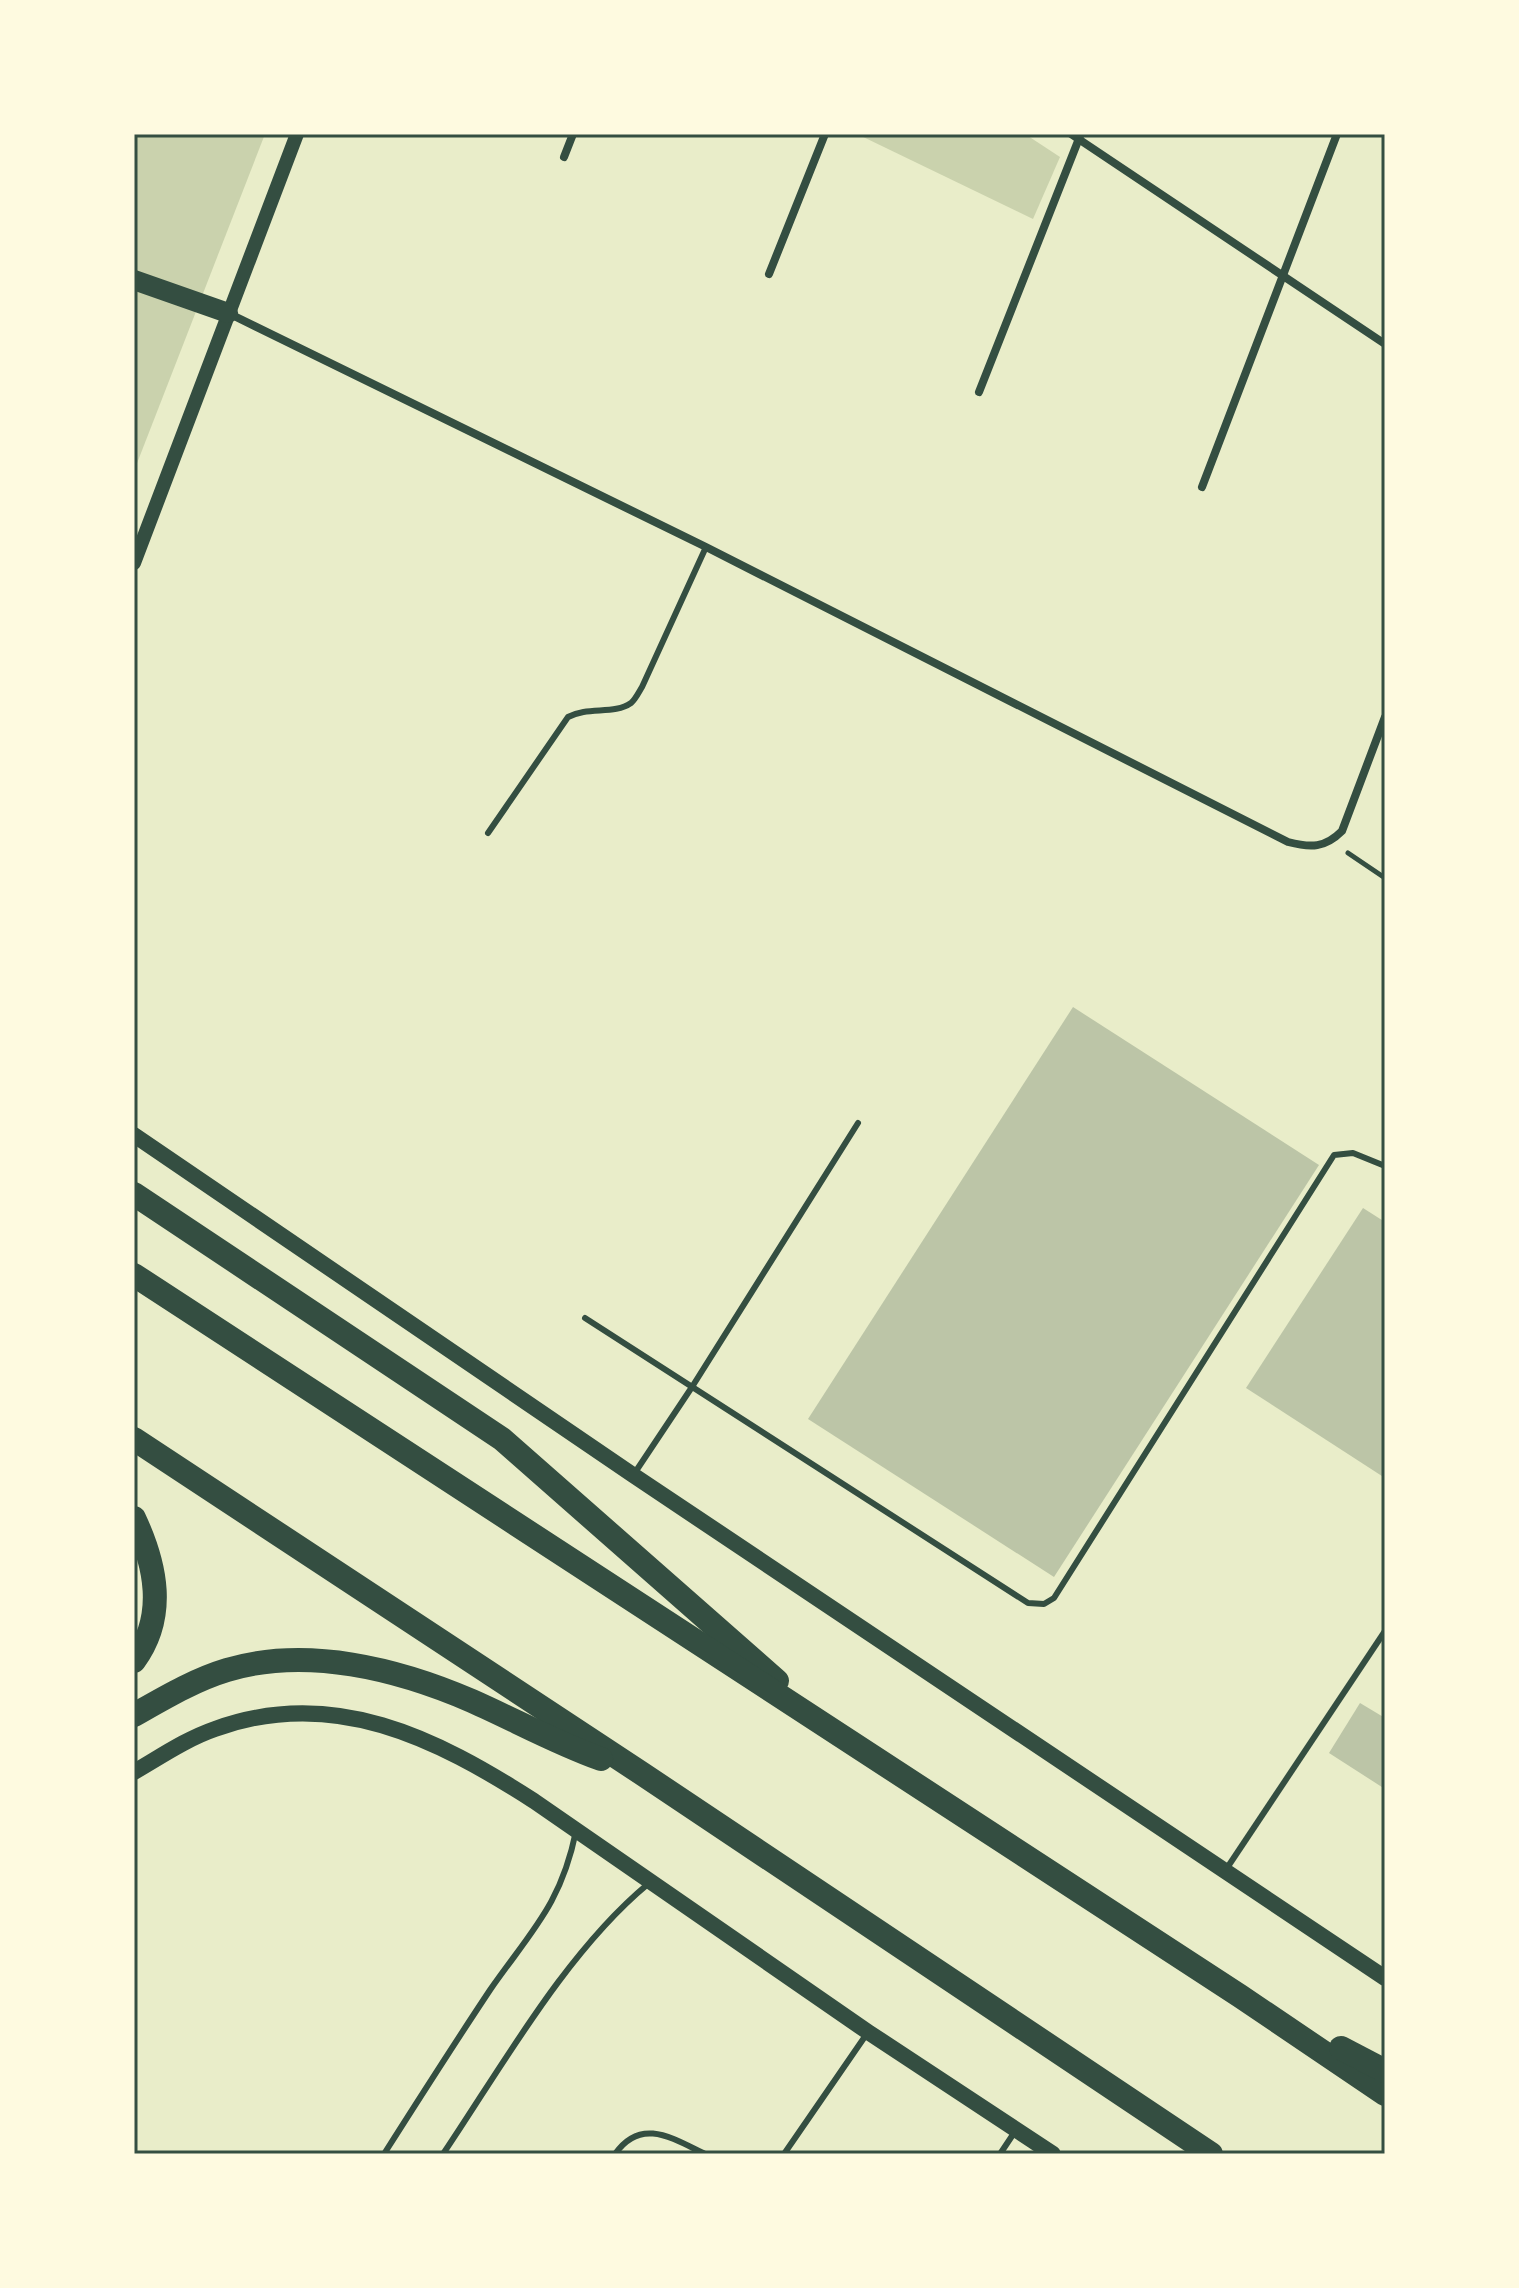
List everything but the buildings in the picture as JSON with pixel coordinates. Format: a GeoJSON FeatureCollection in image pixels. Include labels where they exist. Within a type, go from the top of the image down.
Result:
{"type":"FeatureCollection","features":[{"type":"Feature","properties":{"kind":"highway"},"geometry":{"type":"LineString","coordinates":[[134,1194],[502,1439],[839,1736]]}},
{"type":"Feature","properties":{"kind":"highway"},"geometry":{"type":"LineString","coordinates":[[134,1275],[1240,1996],[1385,2094]]}},
{"type":"Feature","properties":{"kind":"highway"},"geometry":{"type":"LineString","coordinates":[[134,1439],[1211,2154]]}},
{"type":"Feature","properties":{"kind":"highway"},"geometry":{"type":"LineString","coordinates":[[134,1518],[150,1557],[156,1599],[148,1637],[134,1661]]}},
{"type":"Feature","properties":{"kind":"highway"},"geometry":{"type":"LineString","coordinates":[[134,1715],[194,1682],[227,1670],[266,1661],[306,1660],[379,1670],[431,1685],[545,1736],[641,1773]]}},
{"type":"Feature","properties":{"kind":"highway"},"geometry":{"type":"LineString","coordinates":[[1240,1996],[1385,2071]]}},
{"type":"Feature","properties":{"kind":"main road"},"geometry":{"type":"LineString","coordinates":[[134,280],[228,313]]}},
{"type":"Feature","properties":{"kind":"main road"},"geometry":{"type":"LineString","coordinates":[[136,1135],[633,1475],[1385,1978]]}},
{"type":"Feature","properties":{"kind":"main road"},"geometry":{"type":"LineString","coordinates":[[134,1772],[188,1741],[242,1721],[275,1715],[347,1717],[394,1727],[489,1772],[868,2032],[1053,2154]]}},
{"type":"Feature","properties":{"kind":"street"},"geometry":{"type":"LineString","coordinates":[[134,563],[297,134]]}},
{"type":"Feature","properties":{"kind":"street"},"geometry":{"type":"LineString","coordinates":[[564,157],[573,134]]}},
{"type":"Feature","properties":{"kind":"street"},"geometry":{"type":"LineString","coordinates":[[769,274],[825,134]]}},
{"type":"Feature","properties":{"kind":"street"},"geometry":{"type":"LineString","coordinates":[[1202,487],[1337,134]]}},
{"type":"Feature","properties":{"kind":"street"},"geometry":{"type":"LineString","coordinates":[[979,392],[1077,136],[1385,344]]}},
{"type":"Feature","properties":{"kind":"street"},"geometry":{"type":"LineString","coordinates":[[228,313],[706,547],[1288,842],[1320,846],[1331,842],[1342,831],[1385,717]]}},
{"type":"Feature","properties":{"kind":"lane"},"geometry":{"type":"LineString","coordinates":[[488,833],[568,717],[580,710],[615,709],[631,703],[642,687],[706,547]]}},
{"type":"Feature","properties":{"kind":"lane"},"geometry":{"type":"LineString","coordinates":[[633,1475],[858,1123]]}},
{"type":"Feature","properties":{"kind":"lane"},"geometry":{"type":"LineString","coordinates":[[585,1318],[1028,1603],[1044,1604],[1054,1598],[1334,1155],[1353,1153],[1385,1166]]}},
{"type":"Feature","properties":{"kind":"lane"},"geometry":{"type":"LineString","coordinates":[[1225,1871],[1385,1631]]}},
{"type":"Feature","properties":{"kind":"lane"},"geometry":{"type":"LineString","coordinates":[[384,2154],[492,1988],[544,1918],[569,1865],[576,1831]]}},
{"type":"Feature","properties":{"kind":"lane"},"geometry":{"type":"LineString","coordinates":[[443,2154],[534,2018],[600,1927],[650,1882]]}},
{"type":"Feature","properties":{"kind":"lane"},"geometry":{"type":"LineString","coordinates":[[784,2154],[868,2032]]}},
{"type":"Feature","properties":{"kind":"lane"},"geometry":{"type":"LineString","coordinates":[[1000,2154],[1016,2130]]}},
{"type":"Feature","properties":{"kind":"lane"},"geometry":{"type":"LineString","coordinates":[[615,2154],[625,2140],[640,2133],[655,2133],[705,2154]]}},
{"type":"Feature","properties":{"kind":"path"},"geometry":{"type":"LineString","coordinates":[[1331,842],[1385,878]]}},
{"type":"Feature","properties":{"kind":"green space"},"geometry":{"type":"Polygon","coordinates":[[[134,134],[265,134],[134,471],[134,134]]]}},
{"type":"Feature","properties":{"kind":"green space"},"geometry":{"type":"Polygon","coordinates":[[[857,134],[1025,134],[1060,157],[1033,219],[857,134]]]}}]}
